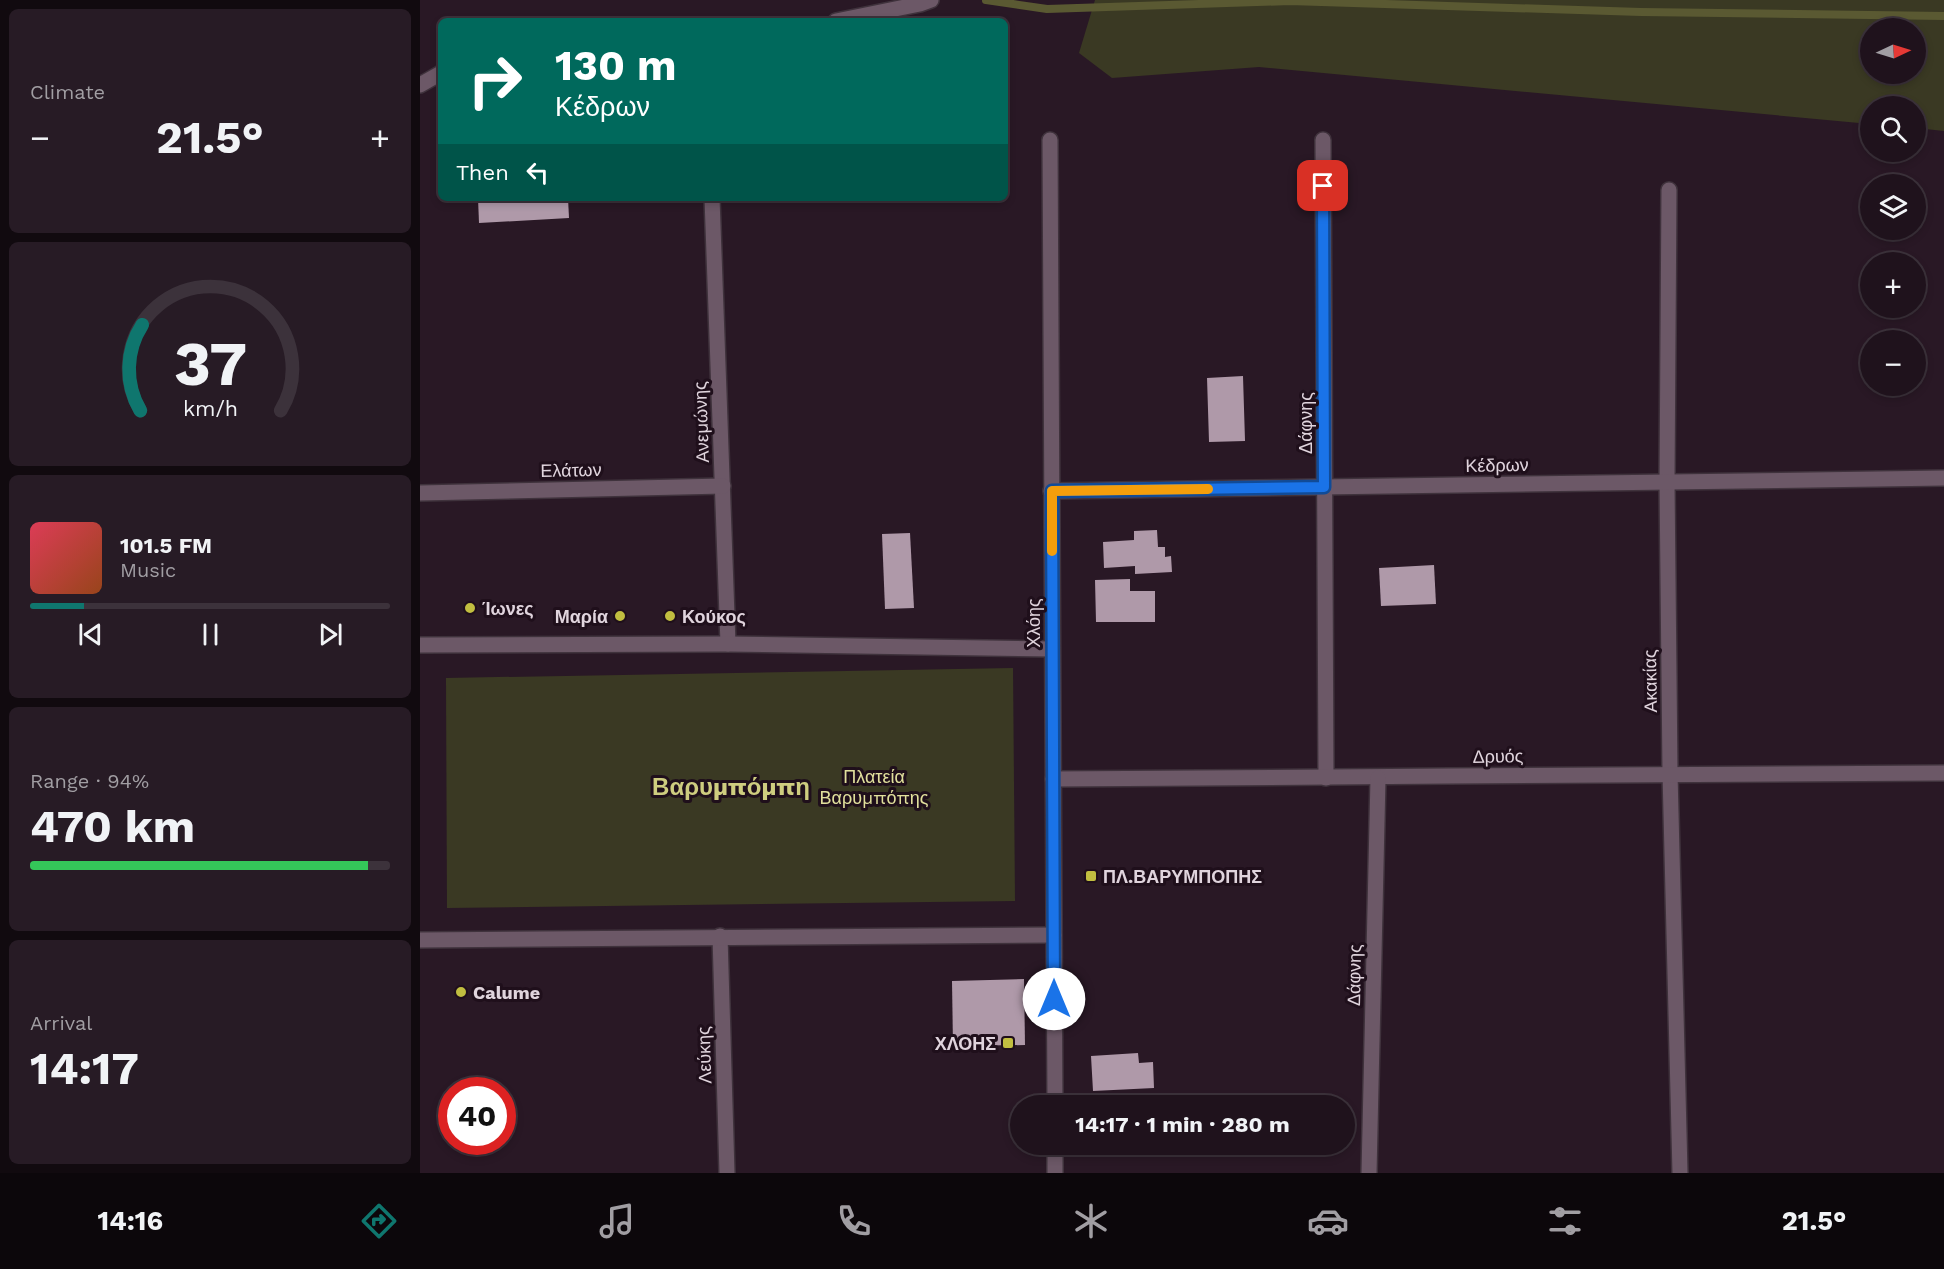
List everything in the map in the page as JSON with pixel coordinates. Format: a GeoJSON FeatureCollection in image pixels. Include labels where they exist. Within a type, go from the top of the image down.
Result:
{"type":"FeatureCollection","features":[{"type":"Feature","properties":{"kind":"street"},"geometry":{"type":"LineString","coordinates":[[851,18],[931,0]]}},
{"type":"Feature","properties":{"kind":"street"},"geometry":{"type":"LineString","coordinates":[[420,85],[438,75]]}},
{"type":"Feature","properties":{"kind":"street","name":"Χλόης"},"geometry":{"type":"LineString","coordinates":[[1050,140],[1055,1095]]}},
{"type":"Feature","properties":{"kind":"street","name":"Δάφνης"},"geometry":{"type":"LineString","coordinates":[[1323,140],[1326,778]]}},
{"type":"Feature","properties":{"kind":"street","name":"Ακακίας"},"geometry":{"type":"LineString","coordinates":[[1669,189],[1667,482],[1670,773],[1680,1173]]}},
{"type":"Feature","properties":{"kind":"street","name":"Ανεμώνης"},"geometry":{"type":"LineString","coordinates":[[712,201],[728,644]]}},
{"type":"Feature","properties":{"kind":"street","name":"Κέδρων"},"geometry":{"type":"LineString","coordinates":[[1052,491],[1944,478]]}},
{"type":"Feature","properties":{"kind":"street","name":"Ελάτων"},"geometry":{"type":"LineString","coordinates":[[420,493],[723,486]]}},
{"type":"Feature","properties":{"kind":"street"},"geometry":{"type":"LineString","coordinates":[[420,645],[728,644],[1053,649]]}},
{"type":"Feature","properties":{"kind":"street","name":"Δρυός"},"geometry":{"type":"LineString","coordinates":[[1053,779],[1378,778],[1670,773],[1944,773]]}},
{"type":"Feature","properties":{"kind":"street","name":"Δάφνης"},"geometry":{"type":"LineString","coordinates":[[1369,1173],[1378,778]]}},
{"type":"Feature","properties":{"kind":"street"},"geometry":{"type":"LineString","coordinates":[[420,940],[1054,935]]}},
{"type":"Feature","properties":{"kind":"street","name":"Λεύκης"},"geometry":{"type":"LineString","coordinates":[[720,936],[727,1173]]}},
{"type":"Feature","properties":{"kind":"street"},"geometry":{"type":"LineString","coordinates":[[1055,1155],[1055,1173]]}},
{"type":"Feature","properties":{"kind":"green space"},"geometry":{"type":"Polygon","coordinates":[[[1095,0],[1944,0],[1944,131],[1926,129],[1926,96],[1860,96],[1860,123],[1259,67],[1112,78],[1079,53],[1095,0]]]}},
{"type":"Feature","properties":{"kind":"green space","name":"Πλατεία Βαρυμπόπης"},"geometry":{"type":"Polygon","coordinates":[[[1013,668],[1015,901],[447,908],[446,678],[1013,668]]]}},
{"type":"Feature","properties":{"kind":"building"},"geometry":{"type":"Polygon","coordinates":[[[478,201],[568,201],[569,218],[479,223],[478,201]]]}},
{"type":"Feature","properties":{"kind":"building"},"geometry":{"type":"Polygon","coordinates":[[[1243,376],[1245,441],[1209,442],[1207,378],[1243,376]]]}},
{"type":"Feature","properties":{"kind":"building"},"geometry":{"type":"Polygon","coordinates":[[[1157,530],[1158,547],[1165,547],[1165,557],[1171,556],[1172,572],[1135,574],[1135,566],[1104,568],[1103,542],[1134,540],[1134,531],[1157,530]]]}},
{"type":"Feature","properties":{"kind":"building"},"geometry":{"type":"Polygon","coordinates":[[[910,533],[914,608],[885,609],[882,534],[910,533]]]}},
{"type":"Feature","properties":{"kind":"building"},"geometry":{"type":"Polygon","coordinates":[[[1434,565],[1436,604],[1381,606],[1379,568],[1434,565]]]}},
{"type":"Feature","properties":{"kind":"building"},"geometry":{"type":"Polygon","coordinates":[[[1130,579],[1130,591],[1155,591],[1155,622],[1096,622],[1095,580],[1130,579]]]}},
{"type":"Feature","properties":{"kind":"building"},"geometry":{"type":"Polygon","coordinates":[[[1024,979],[1025,1045],[953,1046],[952,981],[1024,979]]]}},
{"type":"Feature","properties":{"kind":"building"},"geometry":{"type":"Polygon","coordinates":[[[1138,1053],[1139,1063],[1153,1062],[1154,1088],[1093,1091],[1091,1056],[1138,1053]]]}},
{"type":"Feature","properties":{"kind":"waterway"},"geometry":{"type":"LineString","coordinates":[[986,0],[1047,9],[1290,1],[1641,12],[1944,16]]}},
{"type":"Feature","properties":{"kind":"slow traffic"},"geometry":{"type":"LineString","coordinates":[[1052,551],[1052,491],[1208,489]]}},
{"type":"Feature","properties":{"kind":"place","name":"Ίωνες"},"geometry":{"type":"Point","coordinates":[470,608]}},
{"type":"Feature","properties":{"kind":"place","name":"Μαρία"},"geometry":{"type":"Point","coordinates":[620,616]}},
{"type":"Feature","properties":{"kind":"place","name":"Κούκος"},"geometry":{"type":"Point","coordinates":[670,616]}},
{"type":"Feature","properties":{"kind":"place","name":"ΠΛ.ΒΑΡΥΜΠΟΠΗΣ"},"geometry":{"type":"Point","coordinates":[1091,876]}},
{"type":"Feature","properties":{"kind":"place","name":"Calume"},"geometry":{"type":"Point","coordinates":[461,992]}},
{"type":"Feature","properties":{"kind":"place","name":"ΧΛΟΗΣ"},"geometry":{"type":"Point","coordinates":[1008,1043]}},
{"type":"Feature","properties":{"kind":"district","name":"Βαρυμπόμπη"},"geometry":{"type":"Point","coordinates":[731,787]}},
{"type":"Feature","properties":{"kind":"route"},"geometry":{"type":"LineString","coordinates":[[1054,999],[1052,491],[1324,487],[1323,186]]}}]}
